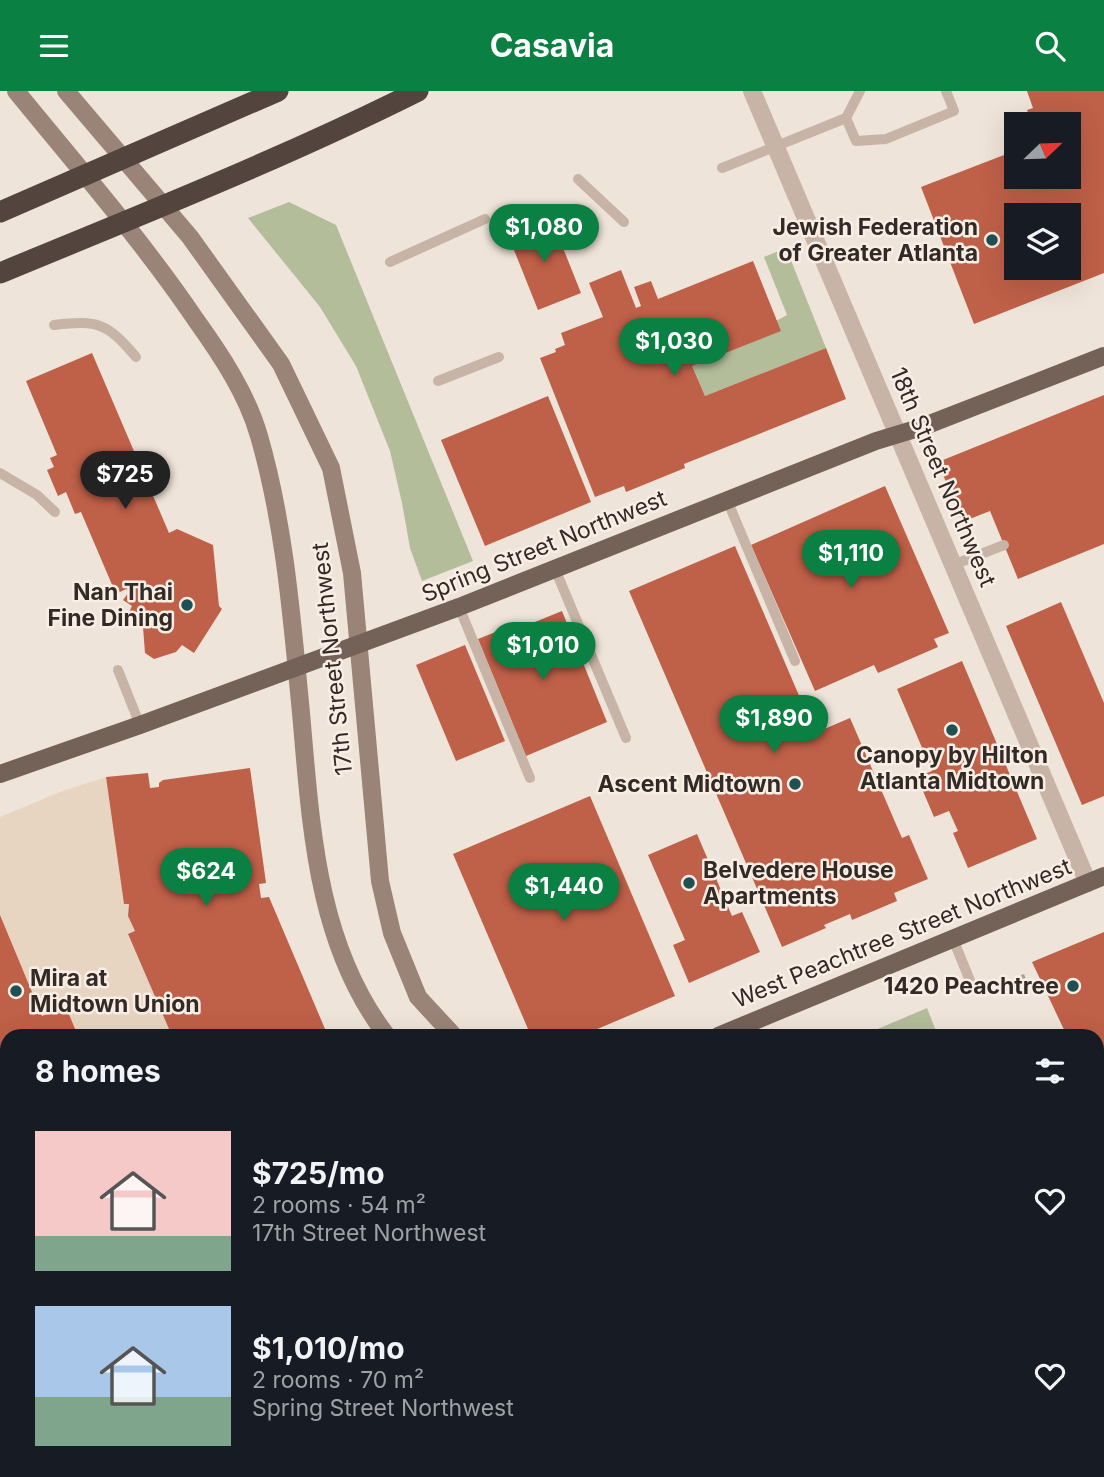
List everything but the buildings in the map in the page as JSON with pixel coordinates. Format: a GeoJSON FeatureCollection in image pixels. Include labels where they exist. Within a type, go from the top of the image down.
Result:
{"type":"FeatureCollection","features":[{"type":"Feature","properties":{"kind":"highway"},"geometry":{"type":"LineString","coordinates":[[0,212],[278,91]]}},
{"type":"Feature","properties":{"kind":"highway"},"geometry":{"type":"LineString","coordinates":[[0,273],[236,176],[355,123],[418,91]]}},
{"type":"Feature","properties":{"kind":"highway"},"geometry":{"type":"LineString","coordinates":[[0,288],[73,258],[128,226],[160,200]]}},
{"type":"Feature","properties":{"kind":"main road","name":"17th Street Northwest"},"geometry":{"type":"LineString","coordinates":[[16,91],[168,278],[223,359],[259,433],[279,514],[311,823],[326,906],[344,964],[382,1029]]}},
{"type":"Feature","properties":{"kind":"main road","name":"17th Street Northwest"},"geometry":{"type":"LineString","coordinates":[[66,91],[201,251],[281,365],[331,468],[352,573],[380,881],[392,933],[418,997],[448,1029]]}},
{"type":"Feature","properties":{"kind":"main road","name":"Spring Street Northwest"},"geometry":{"type":"LineString","coordinates":[[0,774],[459,607],[727,500],[1104,356]]}},
{"type":"Feature","properties":{"kind":"main road","name":"West Peachtree Street Northwest"},"geometry":{"type":"LineString","coordinates":[[735,1029],[1096,879]]}},
{"type":"Feature","properties":{"kind":"street","name":"18th Street Northwest"},"geometry":{"type":"LineString","coordinates":[[752,91],[953,565],[1096,879]]}},
{"type":"Feature","properties":{"kind":"lane"},"geometry":{"type":"LineString","coordinates":[[722,168],[846,118],[860,91]]}},
{"type":"Feature","properties":{"kind":"lane"},"geometry":{"type":"LineString","coordinates":[[846,118],[856,141],[886,139],[954,111],[946,91]]}},
{"type":"Feature","properties":{"kind":"lane"},"geometry":{"type":"LineString","coordinates":[[578,179],[624,222]]}},
{"type":"Feature","properties":{"kind":"lane"},"geometry":{"type":"LineString","coordinates":[[390,262],[485,219]]}},
{"type":"Feature","properties":{"kind":"lane"},"geometry":{"type":"LineString","coordinates":[[54,325],[86,321],[115,332],[136,357]]}},
{"type":"Feature","properties":{"kind":"lane"},"geometry":{"type":"LineString","coordinates":[[438,381],[499,357]]}},
{"type":"Feature","properties":{"kind":"lane"},"geometry":{"type":"LineString","coordinates":[[0,473],[37,495],[55,512]]}},
{"type":"Feature","properties":{"kind":"lane"},"geometry":{"type":"LineString","coordinates":[[727,500],[795,661]]}},
{"type":"Feature","properties":{"kind":"lane"},"geometry":{"type":"LineString","coordinates":[[953,565],[1004,545]]}},
{"type":"Feature","properties":{"kind":"lane"},"geometry":{"type":"LineString","coordinates":[[555,569],[626,738]]}},
{"type":"Feature","properties":{"kind":"lane"},"geometry":{"type":"LineString","coordinates":[[459,607],[530,778]]}},
{"type":"Feature","properties":{"kind":"lane"},"geometry":{"type":"LineString","coordinates":[[118,670],[140,725]]}},
{"type":"Feature","properties":{"kind":"lane"},"geometry":{"type":"LineString","coordinates":[[953,939],[972,988]]}},
{"type":"Feature","properties":{"kind":"path"},"geometry":{"type":"LineString","coordinates":[[1002,985],[1028,975]]}},
{"type":"Feature","properties":{"kind":"green space"},"geometry":{"type":"Polygon","coordinates":[[[289,202],[336,225],[473,561],[422,581],[410,548],[390,451],[356,366],[320,307],[248,218],[289,202]]]}},
{"type":"Feature","properties":{"kind":"green space"},"geometry":{"type":"Polygon","coordinates":[[[786,248],[826,348],[705,396],[692,366],[787,315],[764,257],[786,248]]]}},
{"type":"Feature","properties":{"kind":"green space"},"geometry":{"type":"Polygon","coordinates":[[[927,1008],[935,1029],[878,1029],[927,1008]]]}},
{"type":"Feature","properties":{"kind":"shaded area"},"geometry":{"type":"Polygon","coordinates":[[[106,777],[124,904],[129,904],[128,916],[135,931],[128,935],[169,1029],[75,1029],[66,1007],[42,1016],[0,915],[0,817],[60,792],[106,777]]]}},
{"type":"Feature","properties":{"kind":"place","name":"Jewish Federation of Greater Atlanta"},"geometry":{"type":"Point","coordinates":[992,240]}},
{"type":"Feature","properties":{"kind":"place","name":"Nan Thai Fine Dining"},"geometry":{"type":"Point","coordinates":[187,605]}},
{"type":"Feature","properties":{"kind":"place","name":"Canopy by Hilton Atlanta Midtown"},"geometry":{"type":"Point","coordinates":[952,730]}},
{"type":"Feature","properties":{"kind":"place","name":"Ascent Midtown"},"geometry":{"type":"Point","coordinates":[795,784]}},
{"type":"Feature","properties":{"kind":"place","name":"Belvedere House Apartments"},"geometry":{"type":"Point","coordinates":[689,883]}},
{"type":"Feature","properties":{"kind":"place","name":"1420 Peachtree"},"geometry":{"type":"Point","coordinates":[1073,986]}},
{"type":"Feature","properties":{"kind":"place","name":"Mira at Midtown Union"},"geometry":{"type":"Point","coordinates":[16,991]}}]}
